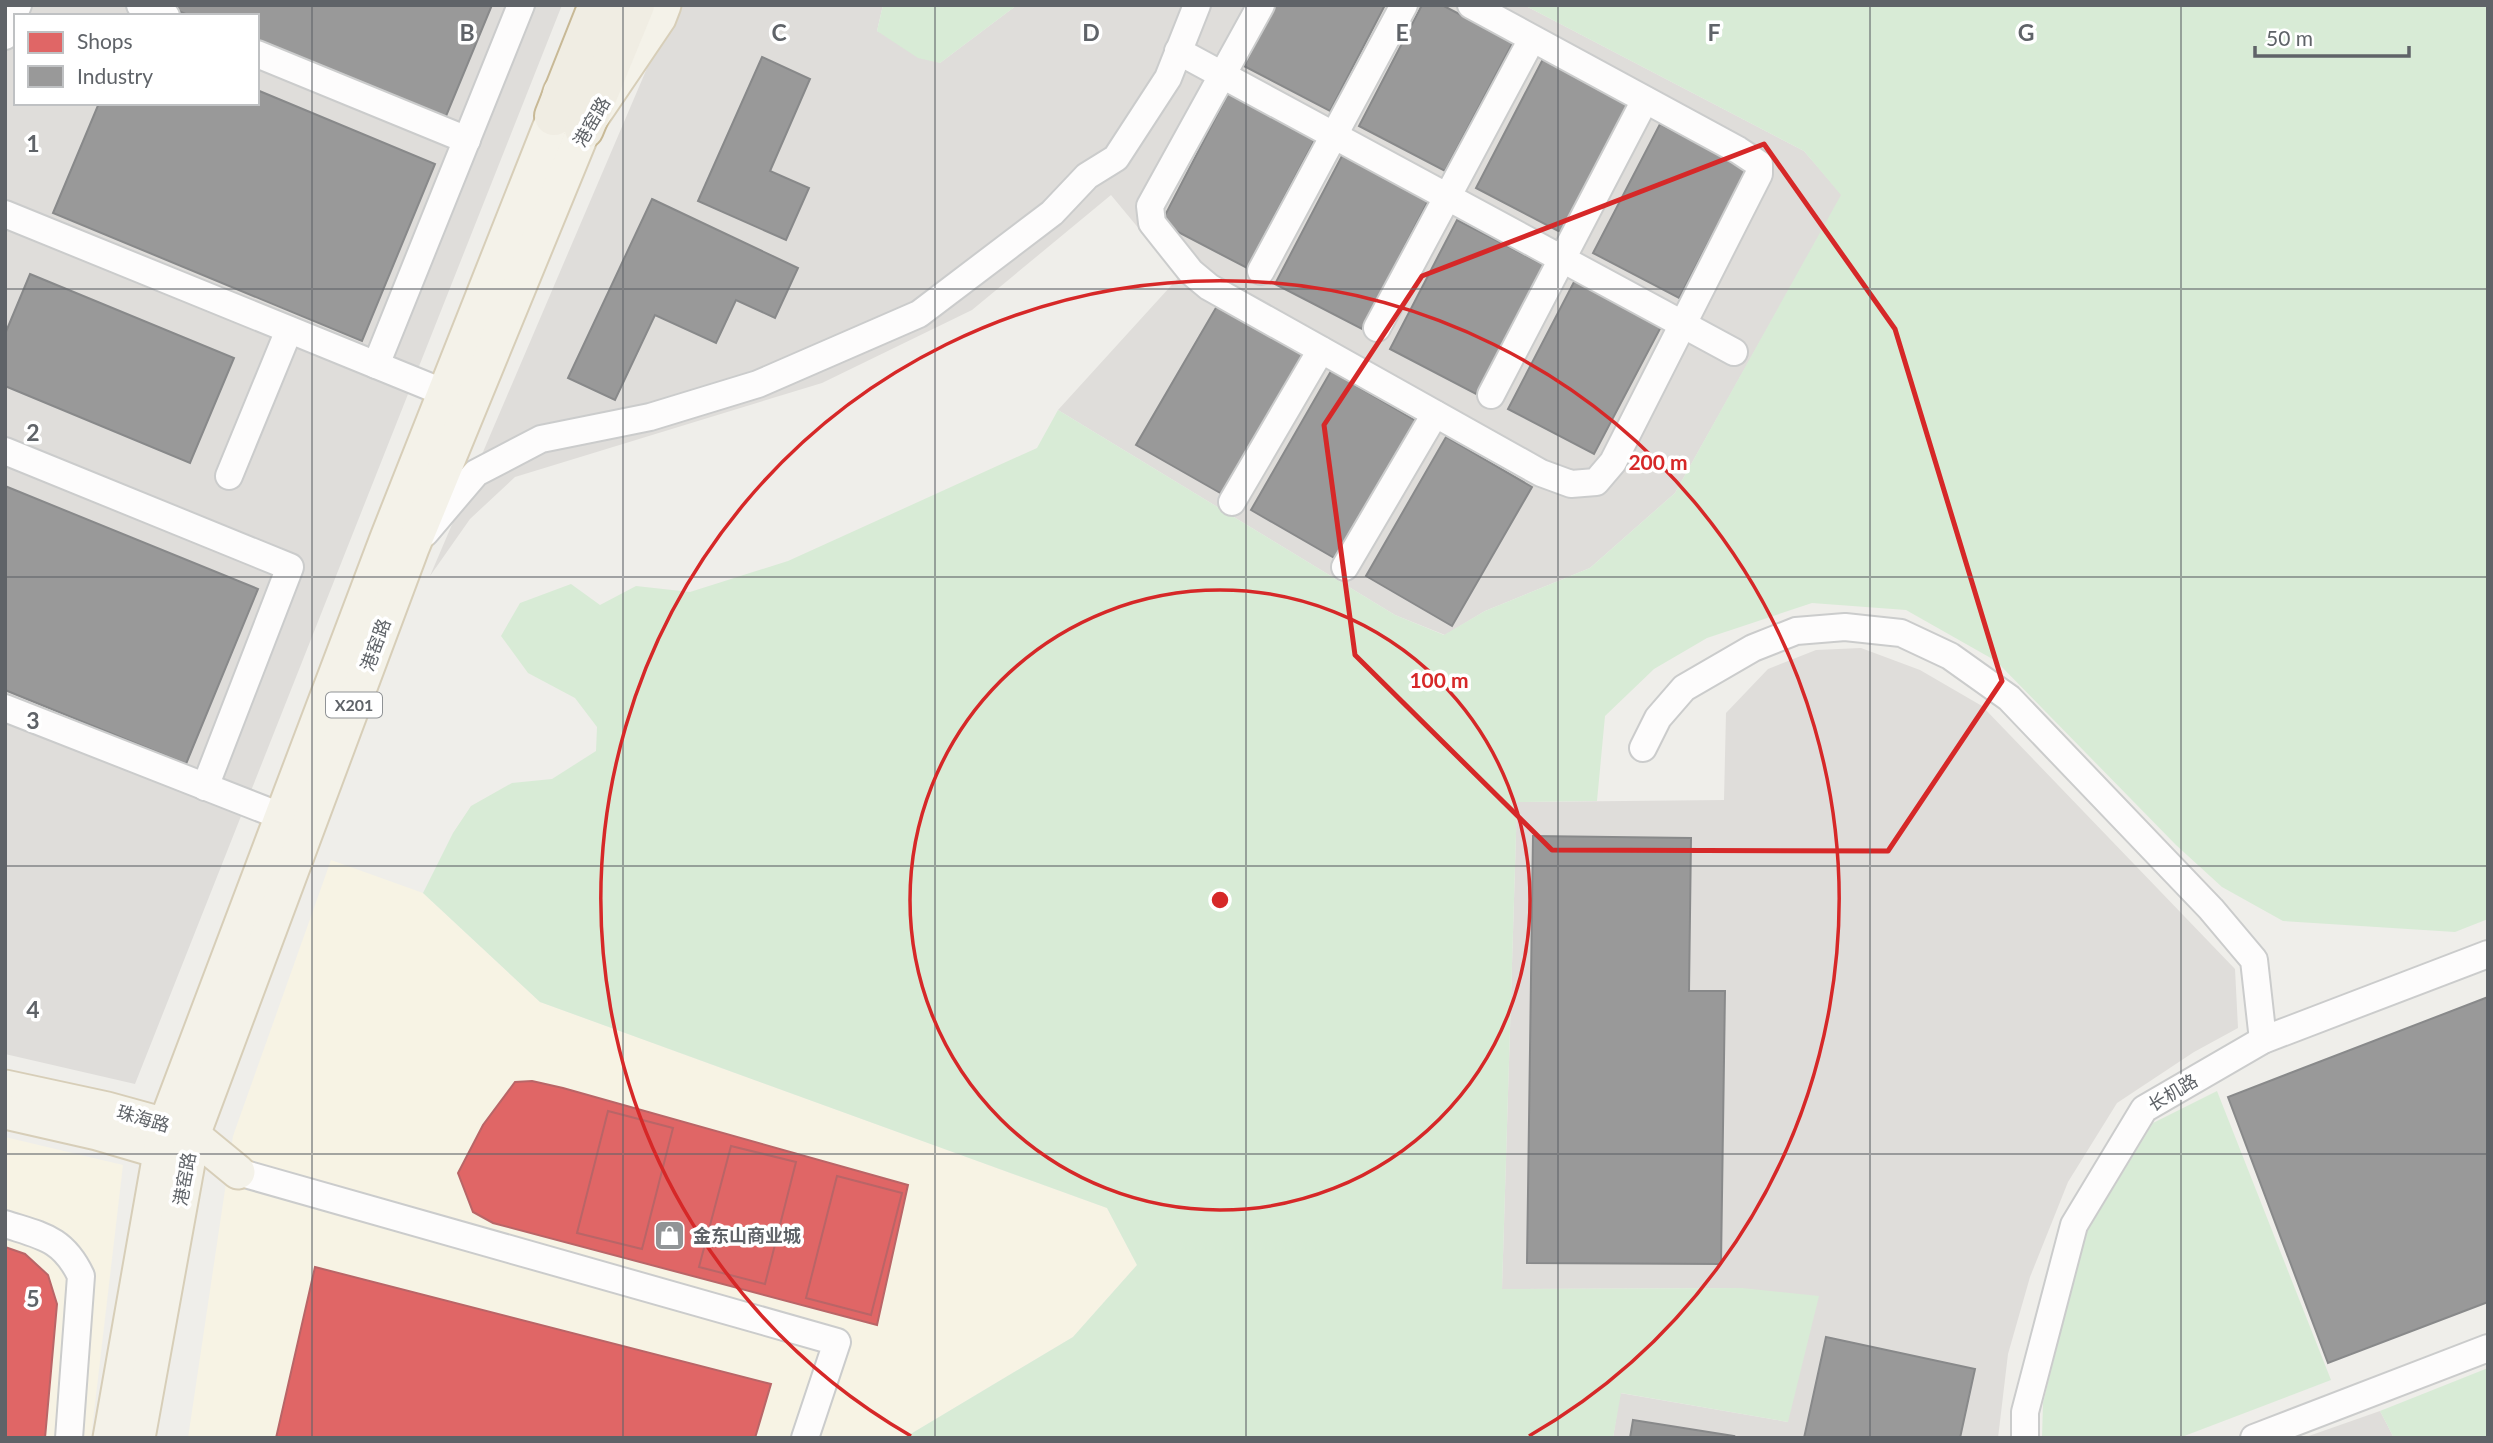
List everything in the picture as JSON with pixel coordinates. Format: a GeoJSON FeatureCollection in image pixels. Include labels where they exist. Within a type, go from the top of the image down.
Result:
{"type":"FeatureCollection","features":[{"type":"Feature","properties":{"kind":"highway"},"geometry":{"type":"LineString","coordinates":[[569,122],[598,5]]}},
{"type":"Feature","properties":{"kind":"highway"},"geometry":{"type":"LineString","coordinates":[[569,122],[635,5]]}},
{"type":"Feature","properties":{"kind":"main road","name":"港窑路"},"geometry":{"type":"LineString","coordinates":[[177,1143],[412,548],[569,122],[583,5]]}},
{"type":"Feature","properties":{"kind":"main road","name":"港窑路"},"geometry":{"type":"LineString","coordinates":[[120,1433],[177,1143],[283,817],[387,538],[445,393],[569,122],[659,18],[664,5]]}},
{"type":"Feature","properties":{"kind":"main road","name":"珠海路"},"geometry":{"type":"LineString","coordinates":[[5,1087],[107,1109],[239,1172]]}},
{"type":"Feature","properties":{"kind":"main road","name":"珠海路"},"geometry":{"type":"LineString","coordinates":[[5,1112],[177,1143]]}},
{"type":"Feature","properties":{"kind":"street"},"geometry":{"type":"LineString","coordinates":[[140,5],[161,14]]}},
{"type":"Feature","properties":{"kind":"street"},"geometry":{"type":"LineString","coordinates":[[376,365],[521,5]]}},
{"type":"Feature","properties":{"kind":"street"},"geometry":{"type":"LineString","coordinates":[[412,548],[476,473],[541,439],[650,416],[758,384],[919,314],[1052,213],[1087,176],[1116,158],[1168,78],[1197,5]]}},
{"type":"Feature","properties":{"kind":"street"},"geometry":{"type":"LineString","coordinates":[[1261,5],[1150,206],[1152,223],[1191,272],[1209,288],[1541,473],[1571,484],[1596,482],[1613,462],[1759,174],[1759,164],[1471,5]]}},
{"type":"Feature","properties":{"kind":"street"},"geometry":{"type":"LineString","coordinates":[[1261,271],[1404,5]]}},
{"type":"Feature","properties":{"kind":"street"},"geometry":{"type":"LineString","coordinates":[[5,37],[14,15]]}},
{"type":"Feature","properties":{"kind":"street"},"geometry":{"type":"LineString","coordinates":[[1377,328],[1532,39]]}},
{"type":"Feature","properties":{"kind":"street"},"geometry":{"type":"LineString","coordinates":[[1178,51],[1734,352]]}},
{"type":"Feature","properties":{"kind":"street"},"geometry":{"type":"LineString","coordinates":[[259,55],[467,140]]}},
{"type":"Feature","properties":{"kind":"street"},"geometry":{"type":"LineString","coordinates":[[1491,395],[1645,100]]}},
{"type":"Feature","properties":{"kind":"street"},"geometry":{"type":"LineString","coordinates":[[5,214],[445,393]]}},
{"type":"Feature","properties":{"kind":"street"},"geometry":{"type":"LineString","coordinates":[[229,476],[289,330]]}},
{"type":"Feature","properties":{"kind":"street"},"geometry":{"type":"LineString","coordinates":[[1232,502],[1321,350]]}},
{"type":"Feature","properties":{"kind":"street"},"geometry":{"type":"LineString","coordinates":[[1345,567],[1436,414]]}},
{"type":"Feature","properties":{"kind":"street"},"geometry":{"type":"LineString","coordinates":[[5,451],[290,567],[205,787]]}},
{"type":"Feature","properties":{"kind":"street"},"geometry":{"type":"LineString","coordinates":[[1643,748],[1658,718],[1684,688],[1753,648],[1796,631],[1846,627],[1901,633],[1950,656],[2008,698],[2211,909],[2254,960],[2263,1040]]}},
{"type":"Feature","properties":{"kind":"street"},"geometry":{"type":"LineString","coordinates":[[5,709],[283,817]]}},
{"type":"Feature","properties":{"kind":"street","name":"长机路"},"geometry":{"type":"LineString","coordinates":[[2025,1438],[2025,1412],[2074,1225],[2144,1109],[2263,1040],[2488,954]]}},
{"type":"Feature","properties":{"kind":"street"},"geometry":{"type":"LineString","coordinates":[[239,1172],[837,1342],[805,1438]]}},
{"type":"Feature","properties":{"kind":"street"},"geometry":{"type":"LineString","coordinates":[[5,1224],[50,1239],[72,1256],[80,1276],[70,1429],[120,1433]]}},
{"type":"Feature","properties":{"kind":"street"},"geometry":{"type":"LineString","coordinates":[[2254,1438],[2488,1348]]}},
{"type":"Feature","properties":{"kind":"highlighted area"},"geometry":{"type":"Polygon","coordinates":[[[1764,144],[1895,329],[2002,681],[1888,851],[1552,850],[1355,655],[1324,425],[1422,276],[1764,144]]]}},
{"type":"Feature","properties":{"kind":"shaded area"},"geometry":{"type":"Polygon","coordinates":[[[5,5],[562,5],[135,1084],[5,1054],[5,5]]]}},
{"type":"Feature","properties":{"kind":"shaded area"},"geometry":{"type":"Polygon","coordinates":[[[674,5],[883,5],[877,31],[940,63],[1017,5],[1524,5],[1804,151],[1842,195],[1675,493],[1590,568],[1485,611],[1445,635],[1395,615],[1058,410],[1179,277],[1111,195],[972,310],[822,383],[515,477],[470,519],[430,576],[674,5]]]}},
{"type":"Feature","properties":{"kind":"shaded area"},"geometry":{"type":"Polygon","coordinates":[[[1861,648],[1920,670],[1982,706],[2235,969],[2238,1028],[2194,1052],[2117,1103],[2068,1182],[2030,1277],[2008,1354],[1998,1438],[1613,1438],[1620,1393],[1788,1422],[1742,1288],[1502,1289],[1517,802],[1724,800],[1726,713],[1768,669],[1816,650],[1861,648]]]}},
{"type":"Feature","properties":{"kind":"shaded area","name":"金东山商业城"},"geometry":{"type":"Polygon","coordinates":[[[331,860],[423,893],[540,1002],[1107,1208],[1137,1265],[1073,1337],[904,1438],[188,1438],[233,1136],[331,860]]]}},
{"type":"Feature","properties":{"kind":"shaded area"},"geometry":{"type":"Polygon","coordinates":[[[5,1137],[123,1165],[91,1438],[5,1438],[5,1137]]]}},
{"type":"Feature","properties":{"kind":"shaded area"},"geometry":{"type":"Polygon","coordinates":[[[2380,1411],[2394,1438],[2303,1438],[2380,1411]]]}},
{"type":"Feature","properties":{"kind":"green space"},"geometry":{"type":"Polygon","coordinates":[[[883,5],[1017,5],[940,63],[918,58],[877,31],[883,5]]]}},
{"type":"Feature","properties":{"kind":"green space"},"geometry":{"type":"Polygon","coordinates":[[[1524,5],[2488,5],[2488,919],[2455,932],[2283,921],[2222,887],[2176,845],[1996,661],[1906,610],[1812,603],[1707,638],[1654,669],[1605,716],[1597,801],[1517,802],[1502,1289],[1742,1288],[1819,1296],[1788,1422],[1621,1393],[1613,1438],[904,1438],[1073,1337],[1137,1265],[1107,1208],[540,1002],[423,893],[453,833],[471,806],[512,783],[552,779],[596,751],[597,727],[575,698],[528,673],[501,636],[520,603],[571,584],[600,605],[636,586],[690,592],[788,561],[1037,448],[1058,410],[1395,615],[1444,635],[1485,611],[1590,568],[1675,493],[1841,195],[1804,151],[1524,5]]]}},
{"type":"Feature","properties":{"kind":"green space"},"geometry":{"type":"Polygon","coordinates":[[[2217,1091],[2331,1380],[2179,1438],[2042,1438],[2043,1403],[2084,1236],[2153,1123],[2217,1091]]]}},
{"type":"Feature","properties":{"kind":"green space"},"geometry":{"type":"Polygon","coordinates":[[[2488,1368],[2488,1438],[2394,1438],[2380,1411],[2488,1368]]]}},
{"type":"Feature","properties":{"kind":"building: Shops"},"geometry":{"type":"Polygon","coordinates":[[[532,1081],[908,1185],[877,1325],[493,1223],[473,1212],[458,1173],[483,1125],[515,1082],[532,1081]]]}},
{"type":"Feature","properties":{"kind":"building: Shops"},"geometry":{"type":"Polygon","coordinates":[[[608,1111],[673,1128],[642,1249],[577,1233],[608,1111]]]}},
{"type":"Feature","properties":{"kind":"building: Shops"},"geometry":{"type":"Polygon","coordinates":[[[731,1146],[796,1162],[765,1284],[699,1267],[731,1146]]]}},
{"type":"Feature","properties":{"kind":"building: Shops"},"geometry":{"type":"Polygon","coordinates":[[[837,1176],[902,1193],[871,1315],[806,1298],[837,1176]]]}},
{"type":"Feature","properties":{"kind":"building: Shops"},"geometry":{"type":"Polygon","coordinates":[[[5,1247],[25,1254],[48,1275],[57,1304],[45,1438],[5,1438],[5,1247]]]}},
{"type":"Feature","properties":{"kind":"building: Shops"},"geometry":{"type":"Polygon","coordinates":[[[315,1267],[771,1384],[755,1438],[276,1438],[315,1267]]]}},
{"type":"Feature","properties":{"kind":"building: Industry"},"geometry":{"type":"Polygon","coordinates":[[[165,5],[492,5],[444,121],[259,45],[259,14],[185,14],[165,5]]]}},
{"type":"Feature","properties":{"kind":"building: Industry"},"geometry":{"type":"Polygon","coordinates":[[[1275,5],[1385,5],[1330,111],[1244,66],[1275,5]]]}},
{"type":"Feature","properties":{"kind":"building: Industry"},"geometry":{"type":"Polygon","coordinates":[[[1422,5],[1442,5],[1513,42],[1445,171],[1359,126],[1422,5]]]}},
{"type":"Feature","properties":{"kind":"building: Industry"},"geometry":{"type":"Polygon","coordinates":[[[762,57],[810,79],[770,171],[809,188],[786,240],[698,201],[762,57]]]}},
{"type":"Feature","properties":{"kind":"building: Industry"},"geometry":{"type":"Polygon","coordinates":[[[1543,59],[1630,104],[1562,233],[1476,188],[1543,59]]]}},
{"type":"Feature","properties":{"kind":"building: Industry"},"geometry":{"type":"Polygon","coordinates":[[[259,91],[435,164],[362,341],[53,213],[98,105],[259,105],[259,91]]]}},
{"type":"Feature","properties":{"kind":"building: Industry"},"geometry":{"type":"Polygon","coordinates":[[[1228,94],[1315,139],[1247,268],[1161,223],[1228,94]]]}},
{"type":"Feature","properties":{"kind":"building: Industry"},"geometry":{"type":"Polygon","coordinates":[[[1660,124],[1747,169],[1679,298],[1593,253],[1660,124]]]}},
{"type":"Feature","properties":{"kind":"building: Industry"},"geometry":{"type":"Polygon","coordinates":[[[1343,154],[1429,199],[1362,329],[1275,284],[1343,154]]]}},
{"type":"Feature","properties":{"kind":"building: Industry"},"geometry":{"type":"Polygon","coordinates":[[[652,199],[798,268],[775,318],[736,300],[716,343],[655,315],[615,400],[568,378],[652,199]]]}},
{"type":"Feature","properties":{"kind":"building: Industry"},"geometry":{"type":"Polygon","coordinates":[[[1457,220],[1544,265],[1476,394],[1390,349],[1457,220]]]}},
{"type":"Feature","properties":{"kind":"building: Industry"},"geometry":{"type":"Polygon","coordinates":[[[30,274],[234,358],[190,463],[5,386],[5,334],[30,274]]]}},
{"type":"Feature","properties":{"kind":"building: Industry"},"geometry":{"type":"Polygon","coordinates":[[[1575,280],[1662,325],[1594,454],[1508,409],[1575,280]]]}},
{"type":"Feature","properties":{"kind":"building: Industry"},"geometry":{"type":"Polygon","coordinates":[[[1217,306],[1302,355],[1222,494],[1136,445],[1217,306]]]}},
{"type":"Feature","properties":{"kind":"building: Industry"},"geometry":{"type":"Polygon","coordinates":[[[1331,371],[1416,421],[1336,559],[1251,510],[1331,371]]]}},
{"type":"Feature","properties":{"kind":"building: Industry"},"geometry":{"type":"Polygon","coordinates":[[[1446,437],[1532,487],[1452,626],[1366,576],[1446,437]]]}},
{"type":"Feature","properties":{"kind":"building: Industry"},"geometry":{"type":"Polygon","coordinates":[[[5,486],[258,589],[186,764],[5,690],[5,486]]]}},
{"type":"Feature","properties":{"kind":"building: Industry"},"geometry":{"type":"Polygon","coordinates":[[[1533,836],[1691,838],[1689,991],[1725,991],[1721,1264],[1527,1263],[1533,836]]]}},
{"type":"Feature","properties":{"kind":"building: Industry"},"geometry":{"type":"Polygon","coordinates":[[[2488,997],[2488,1302],[2328,1363],[2228,1097],[2488,997]]]}},
{"type":"Feature","properties":{"kind":"building: Industry"},"geometry":{"type":"Polygon","coordinates":[[[1826,1337],[1975,1369],[1960,1438],[1804,1438],[1826,1337]]]}},
{"type":"Feature","properties":{"kind":"building: Industry"},"geometry":{"type":"Polygon","coordinates":[[[1633,1420],[1734,1436],[1630,1438],[1633,1420]]]}},
{"type":"Feature","properties":{"kind":"place","name":"金东山商业城"},"geometry":{"type":"Point","coordinates":[670,1236]}}]}
